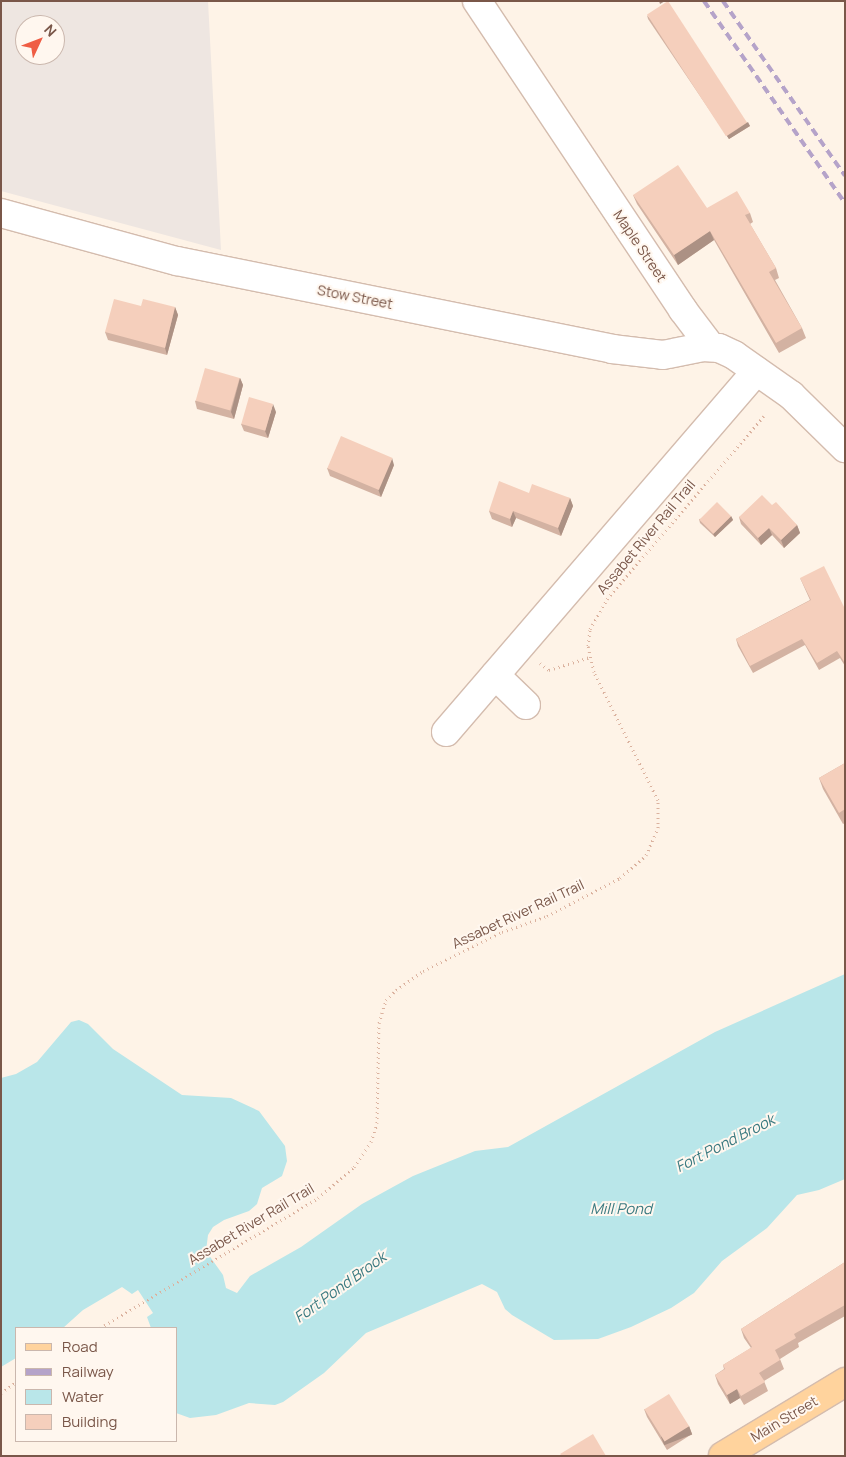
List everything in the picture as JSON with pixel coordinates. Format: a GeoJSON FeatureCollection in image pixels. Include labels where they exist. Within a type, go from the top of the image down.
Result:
{"type":"FeatureCollection","features":[{"type":"Feature","properties":{"kind":"main road","name":"Main Street"},"geometry":{"type":"LineString","coordinates":[[723,1456],[845,1382]]}},
{"type":"Feature","properties":{"kind":"street","name":"Maple Street"},"geometry":{"type":"LineString","coordinates":[[477,1],[683,310],[711,347]]}},
{"type":"Feature","properties":{"kind":"street","name":"Stow Street"},"geometry":{"type":"LineString","coordinates":[[1,214],[177,261],[612,350],[663,355],[711,347]]}},
{"type":"Feature","properties":{"kind":"street"},"geometry":{"type":"LineString","coordinates":[[711,347],[726,351],[807,408],[845,448]]}},
{"type":"Feature","properties":{"kind":"street"},"geometry":{"type":"LineString","coordinates":[[446,732],[757,371]]}},
{"type":"Feature","properties":{"kind":"street"},"geometry":{"type":"LineString","coordinates":[[495,675],[526,705]]}},
{"type":"Feature","properties":{"kind":"path","name":"Assabet River Rail Trail"},"geometry":{"type":"LineString","coordinates":[[102,1327],[318,1198],[342,1178],[365,1151],[379,1114],[381,1014],[386,1000],[396,990],[423,971],[502,932],[542,918],[620,878],[634,868],[650,850],[659,822],[655,792],[606,700],[590,657],[590,630],[602,606],[764,416]]}},
{"type":"Feature","properties":{"kind":"path"},"geometry":{"type":"LineString","coordinates":[[519,647],[549,670],[590,657]]}},
{"type":"Feature","properties":{"kind":"path"},"geometry":{"type":"LineString","coordinates":[[1,1393],[15,1383]]}},
{"type":"Feature","properties":{"kind":"shaded area"},"geometry":{"type":"Polygon","coordinates":[[[1,1],[208,1],[221,250],[1,191],[1,1]]]}},
{"type":"Feature","properties":{"kind":"water","name":"Mill Pond"},"geometry":{"type":"Polygon","coordinates":[[[845,974],[845,1179],[819,1190],[797,1195],[767,1228],[722,1261],[694,1293],[671,1308],[631,1327],[598,1339],[554,1340],[512,1315],[505,1309],[497,1292],[482,1284],[366,1333],[324,1373],[283,1402],[275,1405],[249,1403],[216,1415],[190,1418],[178,1414],[178,1327],[151,1327],[147,1317],[153,1313],[138,1290],[132,1294],[122,1287],[83,1310],[64,1327],[15,1327],[15,1359],[1,1367],[1,1078],[16,1074],[37,1062],[71,1022],[79,1020],[88,1024],[113,1049],[182,1095],[231,1098],[259,1111],[285,1146],[287,1161],[282,1176],[262,1188],[257,1204],[249,1211],[224,1220],[213,1227],[208,1235],[206,1251],[223,1275],[226,1288],[237,1293],[250,1276],[301,1247],[362,1204],[413,1176],[475,1151],[508,1147],[715,1032],[845,974]]]}},
{"type":"Feature","properties":{"kind":"building"},"geometry":{"type":"Polygon","coordinates":[[[668,1],[747,123],[726,136],[647,15],[668,1]]]}},
{"type":"Feature","properties":{"kind":"building"},"geometry":{"type":"Polygon","coordinates":[[[678,165],[707,208],[737,191],[750,213],[745,215],[776,268],[769,272],[802,328],[776,343],[710,231],[674,255],[633,195],[678,165]]]}},
{"type":"Feature","properties":{"kind":"building"},"geometry":{"type":"Polygon","coordinates":[[[114,299],[141,306],[143,299],[175,307],[165,348],[105,332],[114,299]]]}},
{"type":"Feature","properties":{"kind":"building"},"geometry":{"type":"Polygon","coordinates":[[[205,368],[240,378],[230,411],[196,401],[205,368]]]}},
{"type":"Feature","properties":{"kind":"building"},"geometry":{"type":"Polygon","coordinates":[[[249,397],[273,404],[265,431],[241,424],[249,397]]]}},
{"type":"Feature","properties":{"kind":"building"},"geometry":{"type":"Polygon","coordinates":[[[341,436],[393,458],[379,490],[327,468],[341,436]]]}},
{"type":"Feature","properties":{"kind":"building"},"geometry":{"type":"Polygon","coordinates":[[[499,481],[529,493],[532,484],[570,498],[558,528],[513,511],[510,519],[489,511],[499,481]]]}},
{"type":"Feature","properties":{"kind":"building"},"geometry":{"type":"Polygon","coordinates":[[[762,495],[772,505],[776,502],[797,525],[781,540],[769,528],[758,538],[739,517],[762,495]]]}},
{"type":"Feature","properties":{"kind":"building"},"geometry":{"type":"Polygon","coordinates":[[[717,502],[731,516],[713,534],[699,520],[717,502]]]}},
{"type":"Feature","properties":{"kind":"building"},"geometry":{"type":"Polygon","coordinates":[[[824,566],[845,609],[845,663],[837,651],[817,663],[802,639],[750,666],[736,639],[811,600],[800,578],[824,566]]]}},
{"type":"Feature","properties":{"kind":"building"},"geometry":{"type":"Polygon","coordinates":[[[845,763],[845,809],[839,813],[819,778],[845,763]]]}},
{"type":"Feature","properties":{"kind":"building"},"geometry":{"type":"Polygon","coordinates":[[[845,1262],[845,1305],[794,1334],[796,1338],[775,1350],[780,1360],[759,1373],[765,1382],[741,1396],[737,1389],[727,1395],[715,1375],[725,1369],[723,1365],[752,1347],[741,1329],[845,1262]]]}},
{"type":"Feature","properties":{"kind":"building"},"geometry":{"type":"Polygon","coordinates":[[[669,1394],[689,1426],[665,1442],[644,1409],[669,1394]]]}},
{"type":"Feature","properties":{"kind":"building"},"geometry":{"type":"Polygon","coordinates":[[[593,1434],[606,1456],[562,1456],[560,1454],[593,1434]]]}},
{"type":"Feature","properties":{"kind":"railway"},"geometry":{"type":"LineString","coordinates":[[704,1],[845,203]]}},
{"type":"Feature","properties":{"kind":"railway"},"geometry":{"type":"LineString","coordinates":[[723,1],[845,176]]}},
{"type":"Feature","properties":{"kind":"water label","name":"Fort Pond Brook"},"geometry":{"type":"Point","coordinates":[725,1143]}},
{"type":"Feature","properties":{"kind":"water label","name":"Fort Pond Brook"},"geometry":{"type":"Point","coordinates":[340,1287]}}]}
